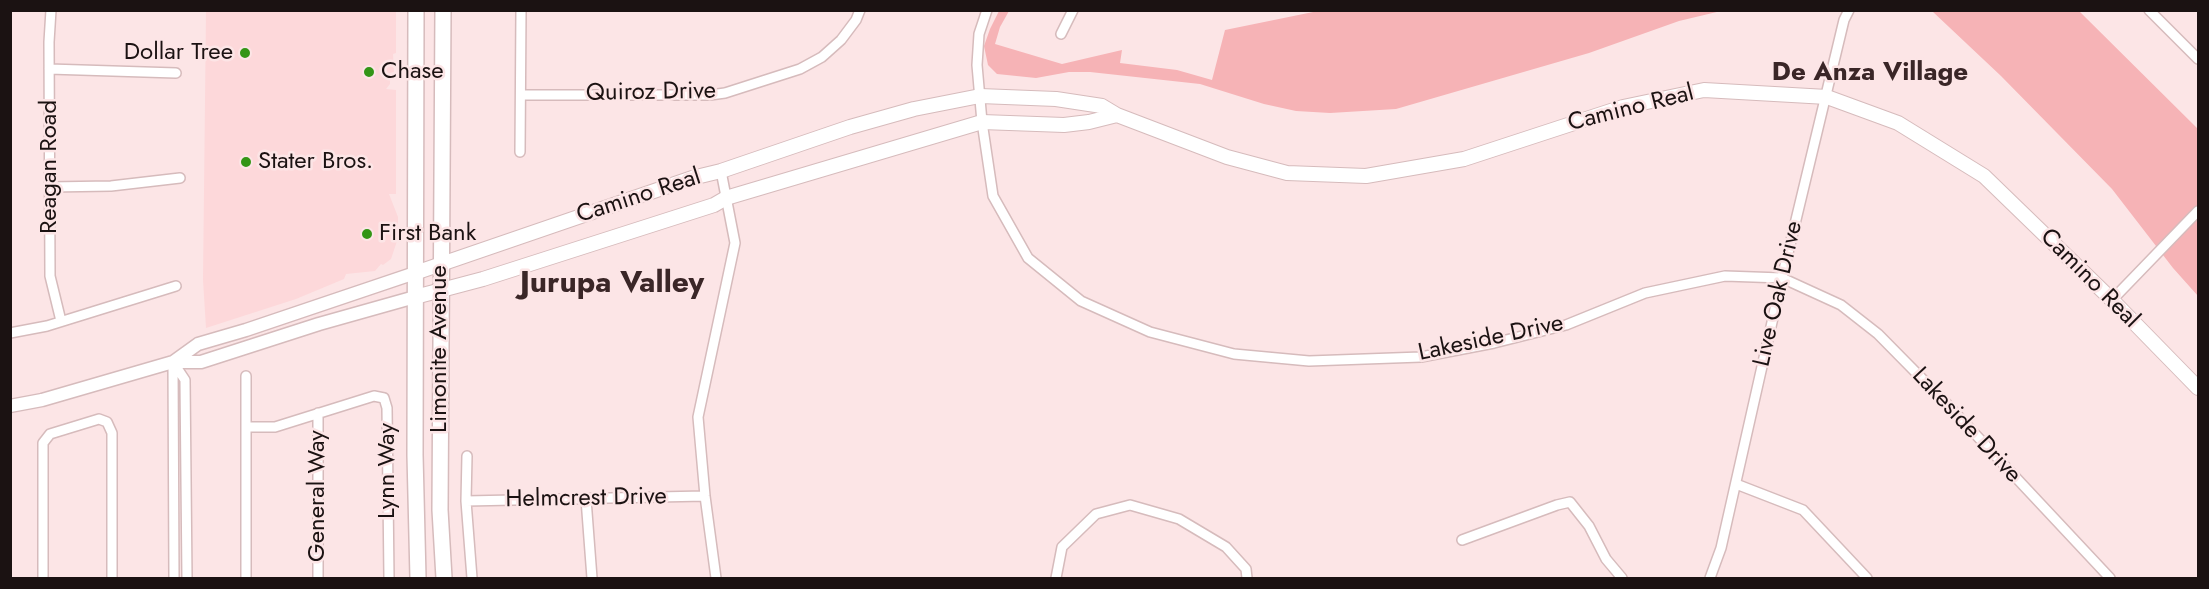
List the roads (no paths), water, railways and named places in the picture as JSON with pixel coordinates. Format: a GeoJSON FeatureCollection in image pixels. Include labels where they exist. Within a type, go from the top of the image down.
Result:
{"type":"FeatureCollection","features":[{"type":"Feature","properties":{"kind":"main road","name":"Limonite Avenue"},"geometry":{"type":"LineString","coordinates":[[416,10],[414,455],[418,579]]}},
{"type":"Feature","properties":{"kind":"main road","name":"Limonite Avenue"},"geometry":{"type":"LineString","coordinates":[[443,10],[440,510],[444,579]]}},
{"type":"Feature","properties":{"kind":"main road","name":"Camino Real"},"geometry":{"type":"LineString","coordinates":[[415,273],[659,189],[721,171],[850,127],[914,109],[980,96],[1056,99],[1102,106],[1117,115],[1227,157],[1287,173],[1366,176],[1464,159],[1623,106],[1704,90],[1827,97],[1898,123],[1984,176],[2199,388]]}},
{"type":"Feature","properties":{"kind":"main road","name":"Camino Real"},"geometry":{"type":"LineString","coordinates":[[415,297],[483,279],[714,205],[726,198],[982,122],[1064,124],[1089,122],[1117,115]]}},
{"type":"Feature","properties":{"kind":"street","name":"Reagan Road"},"geometry":{"type":"LineString","coordinates":[[51,10],[50,276],[61,321]]}},
{"type":"Feature","properties":{"kind":"street"},"geometry":{"type":"LineString","coordinates":[[520,152],[521,10]]}},
{"type":"Feature","properties":{"kind":"street","name":"Quiroz Drive"},"geometry":{"type":"LineString","coordinates":[[521,95],[710,95],[725,93],[800,69],[822,57],[841,40],[856,20],[860,10]]}},
{"type":"Feature","properties":{"kind":"street","name":"Lakeside Drive"},"geometry":{"type":"LineString","coordinates":[[987,10],[979,34],[977,65],[982,122],[993,196],[1028,258],[1081,301],[1149,332],[1234,354],[1308,361],[1421,357],[1494,343],[1566,325],[1646,293],[1725,276],[1782,278],[1841,305],[1878,334],[1947,404],[2110,579]]}},
{"type":"Feature","properties":{"kind":"street"},"geometry":{"type":"LineString","coordinates":[[1060,34],[1073,10]]}},
{"type":"Feature","properties":{"kind":"street","name":"Live Oak Drive"},"geometry":{"type":"LineString","coordinates":[[1710,579],[1721,548],[1782,278],[1844,20],[1849,10]]}},
{"type":"Feature","properties":{"kind":"street"},"geometry":{"type":"LineString","coordinates":[[2149,10],[2199,59]]}},
{"type":"Feature","properties":{"kind":"street"},"geometry":{"type":"LineString","coordinates":[[49,69],[176,73]]}},
{"type":"Feature","properties":{"kind":"street"},"geometry":{"type":"LineString","coordinates":[[716,579],[698,417],[735,243],[721,171]]}},
{"type":"Feature","properties":{"kind":"street"},"geometry":{"type":"LineString","coordinates":[[50,187],[111,186],[180,178]]}},
{"type":"Feature","properties":{"kind":"street"},"geometry":{"type":"LineString","coordinates":[[2112,300],[2199,211]]}},
{"type":"Feature","properties":{"kind":"street","name":"Camino Real"},"geometry":{"type":"LineString","coordinates":[[173,362],[198,344],[415,273]]}},
{"type":"Feature","properties":{"kind":"street"},"geometry":{"type":"LineString","coordinates":[[10,333],[23,332],[176,286]]}},
{"type":"Feature","properties":{"kind":"street","name":"Camino Real"},"geometry":{"type":"LineString","coordinates":[[10,406],[42,400],[173,362],[201,362],[312,326],[415,297]]}},
{"type":"Feature","properties":{"kind":"street"},"geometry":{"type":"LineString","coordinates":[[173,362],[174,579]]}},
{"type":"Feature","properties":{"kind":"street"},"geometry":{"type":"LineString","coordinates":[[173,362],[185,380],[187,579]]}},
{"type":"Feature","properties":{"kind":"street"},"geometry":{"type":"LineString","coordinates":[[246,376],[246,579]]}},
{"type":"Feature","properties":{"kind":"street","name":"Lynn Way"},"geometry":{"type":"LineString","coordinates":[[246,427],[274,427],[374,396],[384,399],[387,408],[389,579]]}},
{"type":"Feature","properties":{"kind":"street","name":"General Way"},"geometry":{"type":"LineString","coordinates":[[318,413],[318,579]]}},
{"type":"Feature","properties":{"kind":"street"},"geometry":{"type":"LineString","coordinates":[[43,579],[43,443],[50,434],[99,419],[107,422],[111,433],[112,579]]}},
{"type":"Feature","properties":{"kind":"street"},"geometry":{"type":"LineString","coordinates":[[467,456],[466,501],[472,579]]}},
{"type":"Feature","properties":{"kind":"street"},"geometry":{"type":"LineString","coordinates":[[1736,484],[1803,510],[1867,579]]}},
{"type":"Feature","properties":{"kind":"street","name":"Helmcrest Drive"},"geometry":{"type":"LineString","coordinates":[[466,501],[705,496]]}},
{"type":"Feature","properties":{"kind":"street"},"geometry":{"type":"LineString","coordinates":[[586,499],[592,579]]}},
{"type":"Feature","properties":{"kind":"street"},"geometry":{"type":"LineString","coordinates":[[1462,540],[1570,502],[1589,526],[1606,560],[1622,579]]}},
{"type":"Feature","properties":{"kind":"street"},"geometry":{"type":"LineString","coordinates":[[1056,579],[1062,547],[1096,514],[1130,505],[1179,519],[1226,547],[1246,569],[1247,579]]}},
{"type":"Feature","properties":{"kind":"place","name":"Dollar Tree"},"geometry":{"type":"Point","coordinates":[245,53]}},
{"type":"Feature","properties":{"kind":"place","name":"Chase"},"geometry":{"type":"Point","coordinates":[369,72]}},
{"type":"Feature","properties":{"kind":"place","name":"Stater Bros."},"geometry":{"type":"Point","coordinates":[246,162]}},
{"type":"Feature","properties":{"kind":"place","name":"First Bank"},"geometry":{"type":"Point","coordinates":[367,234]}},
{"type":"Feature","properties":{"kind":"district","name":"De Anza Village"},"geometry":{"type":"Point","coordinates":[1870,74]}},
{"type":"Feature","properties":{"kind":"district","name":"Jurupa Valley"},"geometry":{"type":"Point","coordinates":[612,285]}}]}
